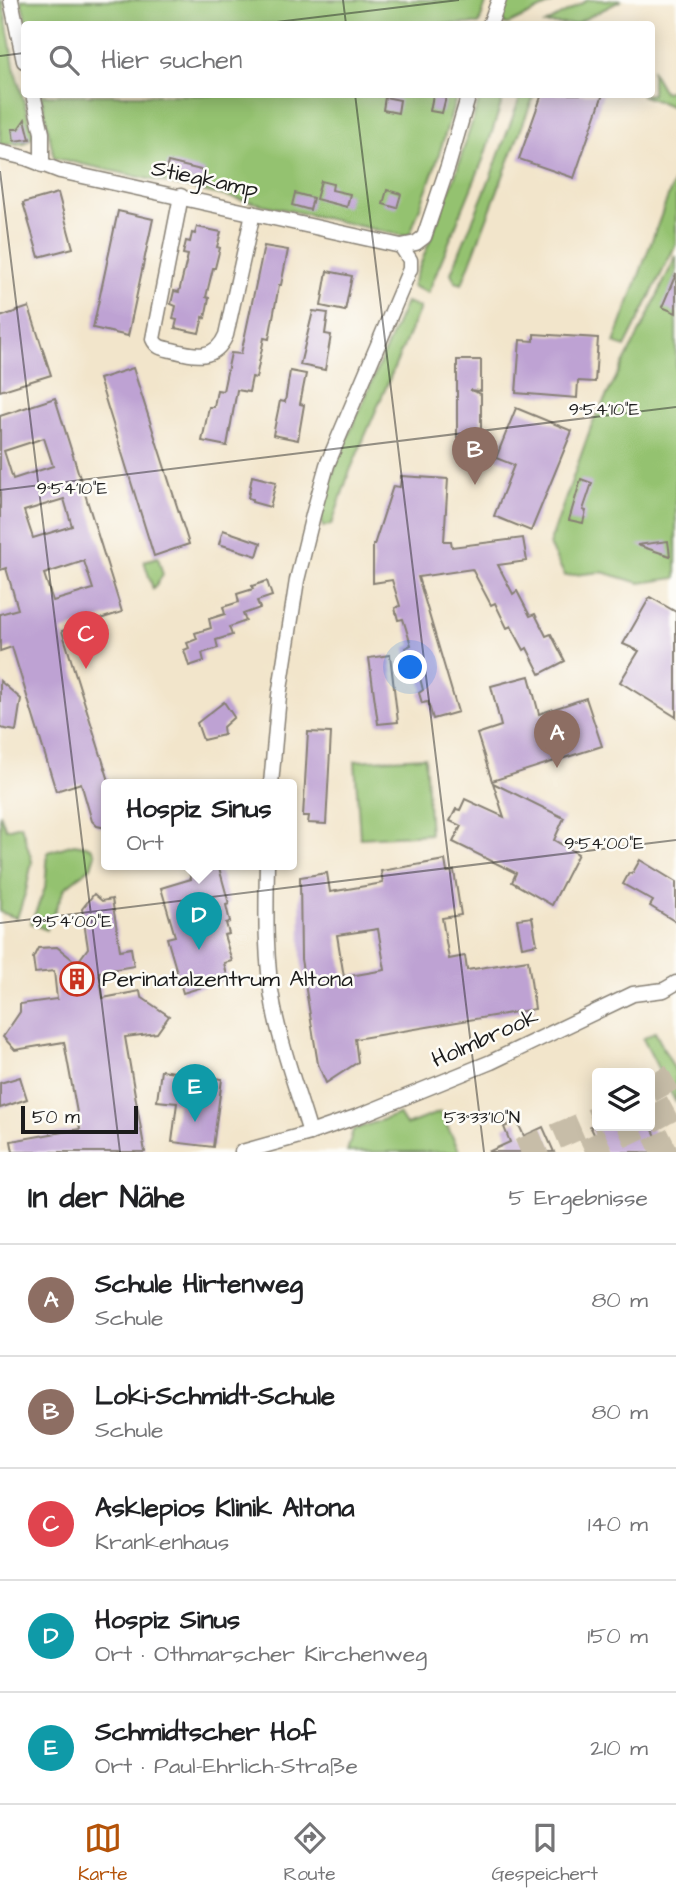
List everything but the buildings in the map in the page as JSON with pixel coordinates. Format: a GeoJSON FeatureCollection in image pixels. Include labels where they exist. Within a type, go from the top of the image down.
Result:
{"type":"FeatureCollection","features":[{"type":"Feature","properties":{"kind":"street"},"geometry":{"type":"LineString","coordinates":[[10,0],[21,48]]}},
{"type":"Feature","properties":{"kind":"street"},"geometry":{"type":"LineString","coordinates":[[491,21],[499,0]]}},
{"type":"Feature","properties":{"kind":"street"},"geometry":{"type":"LineString","coordinates":[[34,98],[43,133],[42,165]]}},
{"type":"Feature","properties":{"kind":"street"},"geometry":{"type":"LineString","coordinates":[[271,779],[279,696],[297,580],[327,465],[410,269],[410,260],[401,246],[416,243],[424,237],[469,98]]}},
{"type":"Feature","properties":{"kind":"street","name":"Stiegkamp"},"geometry":{"type":"LineString","coordinates":[[0,152],[106,181],[401,246]]}},
{"type":"Feature","properties":{"kind":"street"},"geometry":{"type":"LineString","coordinates":[[181,196],[153,339],[160,347],[186,353],[209,353],[223,343],[253,212]]}},
{"type":"Feature","properties":{"kind":"street"},"geometry":{"type":"LineString","coordinates":[[267,870],[267,965],[274,1009],[310,1133]]}},
{"type":"Feature","properties":{"kind":"street","name":"Holmbrook"},"geometry":{"type":"LineString","coordinates":[[242,1152],[310,1133],[360,1115],[491,1062],[634,994],[664,990],[676,983]]}},
{"type":"Feature","properties":{"kind":"green space"},"geometry":{"type":"Polygon","coordinates":[[[0,0],[3,2],[21,98],[34,136],[24,143],[0,145],[0,0]]]}},
{"type":"Feature","properties":{"kind":"green space"},"geometry":{"type":"Polygon","coordinates":[[[21,0],[487,0],[480,21],[26,21],[21,0]]]}},
{"type":"Feature","properties":{"kind":"green space"},"geometry":{"type":"Polygon","coordinates":[[[508,0],[559,0],[515,21],[503,21],[501,18],[508,0]]]}},
{"type":"Feature","properties":{"kind":"green space"},"geometry":{"type":"Polygon","coordinates":[[[588,0],[622,0],[581,21],[550,21],[588,0]]]}},
{"type":"Feature","properties":{"kind":"green space"},"geometry":{"type":"Polygon","coordinates":[[[655,76],[664,92],[676,90],[676,108],[649,98],[655,98],[655,76]]]}},
{"type":"Feature","properties":{"kind":"green space"},"geometry":{"type":"Polygon","coordinates":[[[42,98],[456,98],[436,164],[410,234],[404,236],[54,158],[42,98]]]}},
{"type":"Feature","properties":{"kind":"green space"},"geometry":{"type":"Polygon","coordinates":[[[480,98],[503,98],[483,160],[428,293],[412,286],[455,176],[480,98]]]}},
{"type":"Feature","properties":{"kind":"green space"},"geometry":{"type":"Polygon","coordinates":[[[520,98],[533,98],[462,284],[455,282],[451,273],[520,98]]]}},
{"type":"Feature","properties":{"kind":"green space"},"geometry":{"type":"Polygon","coordinates":[[[676,175],[676,244],[625,347],[614,343],[676,175]]]}},
{"type":"Feature","properties":{"kind":"green space"},"geometry":{"type":"Polygon","coordinates":[[[676,256],[676,578],[640,583],[602,572],[565,576],[549,545],[592,424],[676,256]]]}},
{"type":"Feature","properties":{"kind":"green space"},"geometry":{"type":"Polygon","coordinates":[[[406,302],[420,308],[349,473],[332,524],[323,527],[321,515],[335,467],[406,302]]]}},
{"type":"Feature","properties":{"kind":"green space"},"geometry":{"type":"Polygon","coordinates":[[[158,557],[163,575],[153,589],[144,561],[158,557]]]}},
{"type":"Feature","properties":{"kind":"green space"},"geometry":{"type":"Polygon","coordinates":[[[425,757],[430,834],[360,838],[355,761],[425,757]]]}},
{"type":"Feature","properties":{"kind":"green space"},"geometry":{"type":"Polygon","coordinates":[[[0,813],[6,829],[21,825],[32,861],[17,918],[0,912],[0,813]]]}},
{"type":"Feature","properties":{"kind":"green space"},"geometry":{"type":"Polygon","coordinates":[[[74,844],[91,847],[95,854],[91,867],[65,888],[46,930],[31,923],[45,888],[48,852],[74,844]]]}},
{"type":"Feature","properties":{"kind":"green space"},"geometry":{"type":"Polygon","coordinates":[[[655,1032],[676,1072],[676,1103],[643,1039],[655,1032]]]}},
{"type":"Feature","properties":{"kind":"green space"},"geometry":{"type":"Polygon","coordinates":[[[440,1112],[460,1152],[347,1152],[353,1130],[399,1114],[406,1125],[440,1112]]]}},
{"type":"Feature","properties":{"kind":"tunnel"},"geometry":{"type":"LineString","coordinates":[[655,1087],[676,1075]]}},
{"type":"Feature","properties":{"kind":"tunnel"},"geometry":{"type":"LineString","coordinates":[[655,1117],[676,1106]]}},
{"type":"Feature","properties":{"kind":"tunnel"},"geometry":{"type":"LineString","coordinates":[[520,1152],[592,1121]]}},
{"type":"Feature","properties":{"kind":"tunnel"},"geometry":{"type":"LineString","coordinates":[[585,1152],[629,1131]]}},
{"type":"Feature","properties":{"kind":"tunnel"},"geometry":{"type":"LineString","coordinates":[[650,1152],[676,1139]]}},
{"type":"Feature","properties":{"kind":"place","name":"Loki-Schmidt-Schule"},"geometry":{"type":"Point","coordinates":[475,485]}},
{"type":"Feature","properties":{"kind":"place","name":"Asklepios Klinik Altona"},"geometry":{"type":"Point","coordinates":[86,669]}},
{"type":"Feature","properties":{"kind":"place","name":"Schule Hirtenweg"},"geometry":{"type":"Point","coordinates":[557,768]}},
{"type":"Feature","properties":{"kind":"place","name":"Hospiz Sinus"},"geometry":{"type":"Point","coordinates":[199,950]}},
{"type":"Feature","properties":{"kind":"place","name":"Perinatalzentrum Altona"},"geometry":{"type":"Point","coordinates":[77,979]}},
{"type":"Feature","properties":{"kind":"place","name":"Schmidtscher Hof"},"geometry":{"type":"Point","coordinates":[195,1122]}}]}
